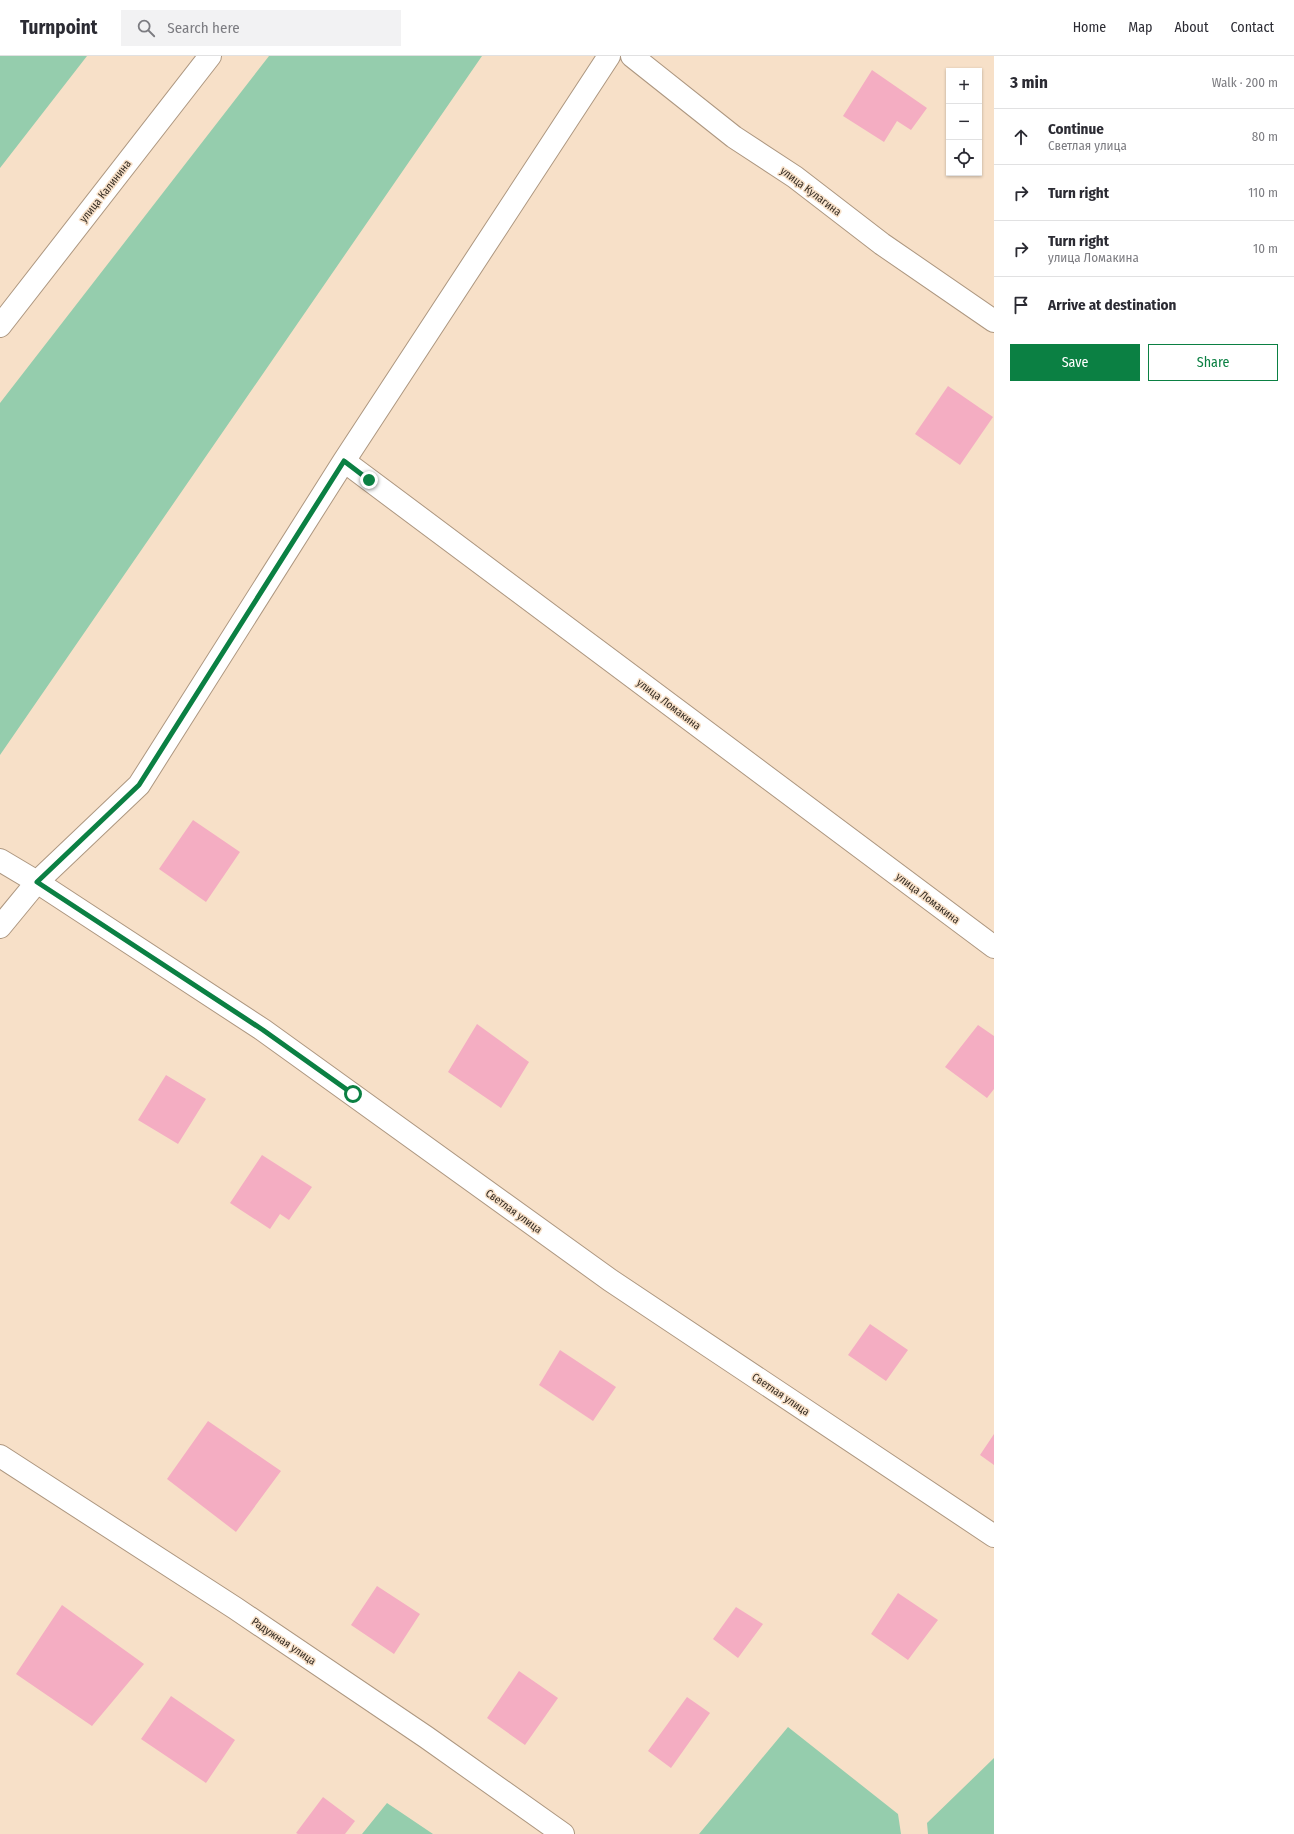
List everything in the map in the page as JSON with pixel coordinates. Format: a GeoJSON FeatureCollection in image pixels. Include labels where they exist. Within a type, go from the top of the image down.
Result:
{"type":"FeatureCollection","features":[{"type":"Feature","properties":{"kind":"street","name":"улица Калинина"},"geometry":{"type":"LineString","coordinates":[[0,326],[210,56]]}},
{"type":"Feature","properties":{"kind":"street"},"geometry":{"type":"LineString","coordinates":[[0,927],[37,882],[139,785],[344,461],[609,56]]}},
{"type":"Feature","properties":{"kind":"street","name":"улица Кулагина"},"geometry":{"type":"LineString","coordinates":[[632,56],[734,137],[794,177],[882,244],[994,321]]}},
{"type":"Feature","properties":{"kind":"street","name":"улица Ломакина"},"geometry":{"type":"LineString","coordinates":[[344,461],[994,947]]}},
{"type":"Feature","properties":{"kind":"street","name":"Светлая улица"},"geometry":{"type":"LineString","coordinates":[[0,860],[37,882],[263,1030],[610,1280],[994,1536]]}},
{"type":"Feature","properties":{"kind":"street","name":"Радужная улица"},"geometry":{"type":"LineString","coordinates":[[0,1456],[235,1608],[426,1737],[564,1834]]}},
{"type":"Feature","properties":{"kind":"green space"},"geometry":{"type":"Polygon","coordinates":[[[0,56],[87,56],[0,168],[0,56]]]}},
{"type":"Feature","properties":{"kind":"green space"},"geometry":{"type":"Polygon","coordinates":[[[269,56],[482,56],[0,755],[0,403],[269,56]]]}},
{"type":"Feature","properties":{"kind":"green space"},"geometry":{"type":"Polygon","coordinates":[[[788,1727],[898,1814],[901,1834],[699,1834],[788,1727]]]}},
{"type":"Feature","properties":{"kind":"green space"},"geometry":{"type":"Polygon","coordinates":[[[994,1758],[994,1834],[928,1834],[927,1823],[994,1758]]]}},
{"type":"Feature","properties":{"kind":"green space"},"geometry":{"type":"Polygon","coordinates":[[[387,1803],[433,1834],[362,1834],[387,1803]]]}},
{"type":"Feature","properties":{"kind":"building"},"geometry":{"type":"Polygon","coordinates":[[[872,70],[927,108],[911,130],[897,121],[884,142],[843,116],[872,70]]]}},
{"type":"Feature","properties":{"kind":"building"},"geometry":{"type":"Polygon","coordinates":[[[948,386],[993,417],[960,465],[915,434],[948,386]]]}},
{"type":"Feature","properties":{"kind":"building"},"geometry":{"type":"Polygon","coordinates":[[[193,820],[240,852],[206,902],[159,869],[193,820]]]}},
{"type":"Feature","properties":{"kind":"building"},"geometry":{"type":"Polygon","coordinates":[[[477,1024],[529,1062],[501,1108],[448,1072],[477,1024]]]}},
{"type":"Feature","properties":{"kind":"building"},"geometry":{"type":"Polygon","coordinates":[[[978,1025],[994,1036],[994,1089],[987,1098],[945,1067],[978,1025]]]}},
{"type":"Feature","properties":{"kind":"building"},"geometry":{"type":"Polygon","coordinates":[[[166,1075],[206,1099],[178,1144],[138,1120],[166,1075]]]}},
{"type":"Feature","properties":{"kind":"building"},"geometry":{"type":"Polygon","coordinates":[[[262,1155],[312,1187],[289,1220],[280,1214],[270,1229],[230,1203],[262,1155]]]}},
{"type":"Feature","properties":{"kind":"building"},"geometry":{"type":"Polygon","coordinates":[[[870,1324],[908,1350],[886,1381],[848,1355],[870,1324]]]}},
{"type":"Feature","properties":{"kind":"building"},"geometry":{"type":"Polygon","coordinates":[[[560,1350],[616,1387],[593,1421],[539,1385],[560,1350]]]}},
{"type":"Feature","properties":{"kind":"building"},"geometry":{"type":"Polygon","coordinates":[[[208,1421],[281,1471],[236,1532],[167,1479],[208,1421]]]}},
{"type":"Feature","properties":{"kind":"building"},"geometry":{"type":"Polygon","coordinates":[[[994,1434],[994,1465],[980,1455],[994,1434]]]}},
{"type":"Feature","properties":{"kind":"building"},"geometry":{"type":"Polygon","coordinates":[[[377,1586],[420,1614],[394,1654],[351,1625],[377,1586]]]}},
{"type":"Feature","properties":{"kind":"building"},"geometry":{"type":"Polygon","coordinates":[[[898,1593],[938,1620],[908,1660],[871,1634],[898,1593]]]}},
{"type":"Feature","properties":{"kind":"building"},"geometry":{"type":"Polygon","coordinates":[[[62,1605],[144,1664],[92,1726],[16,1674],[62,1605]]]}},
{"type":"Feature","properties":{"kind":"building"},"geometry":{"type":"Polygon","coordinates":[[[736,1607],[763,1624],[738,1658],[713,1639],[736,1607]]]}},
{"type":"Feature","properties":{"kind":"building"},"geometry":{"type":"Polygon","coordinates":[[[519,1671],[558,1698],[525,1745],[487,1718],[519,1671]]]}},
{"type":"Feature","properties":{"kind":"building"},"geometry":{"type":"Polygon","coordinates":[[[171,1696],[235,1740],[206,1783],[141,1739],[171,1696]]]}},
{"type":"Feature","properties":{"kind":"building"},"geometry":{"type":"Polygon","coordinates":[[[687,1697],[710,1713],[671,1768],[648,1751],[687,1697]]]}},
{"type":"Feature","properties":{"kind":"building"},"geometry":{"type":"Polygon","coordinates":[[[323,1797],[355,1821],[345,1834],[296,1833],[323,1797]]]}},
{"type":"Feature","properties":{"kind":"route"},"geometry":{"type":"LineString","coordinates":[[353,1094],[263,1030],[37,882],[139,785],[344,461],[369,480]]}}]}
